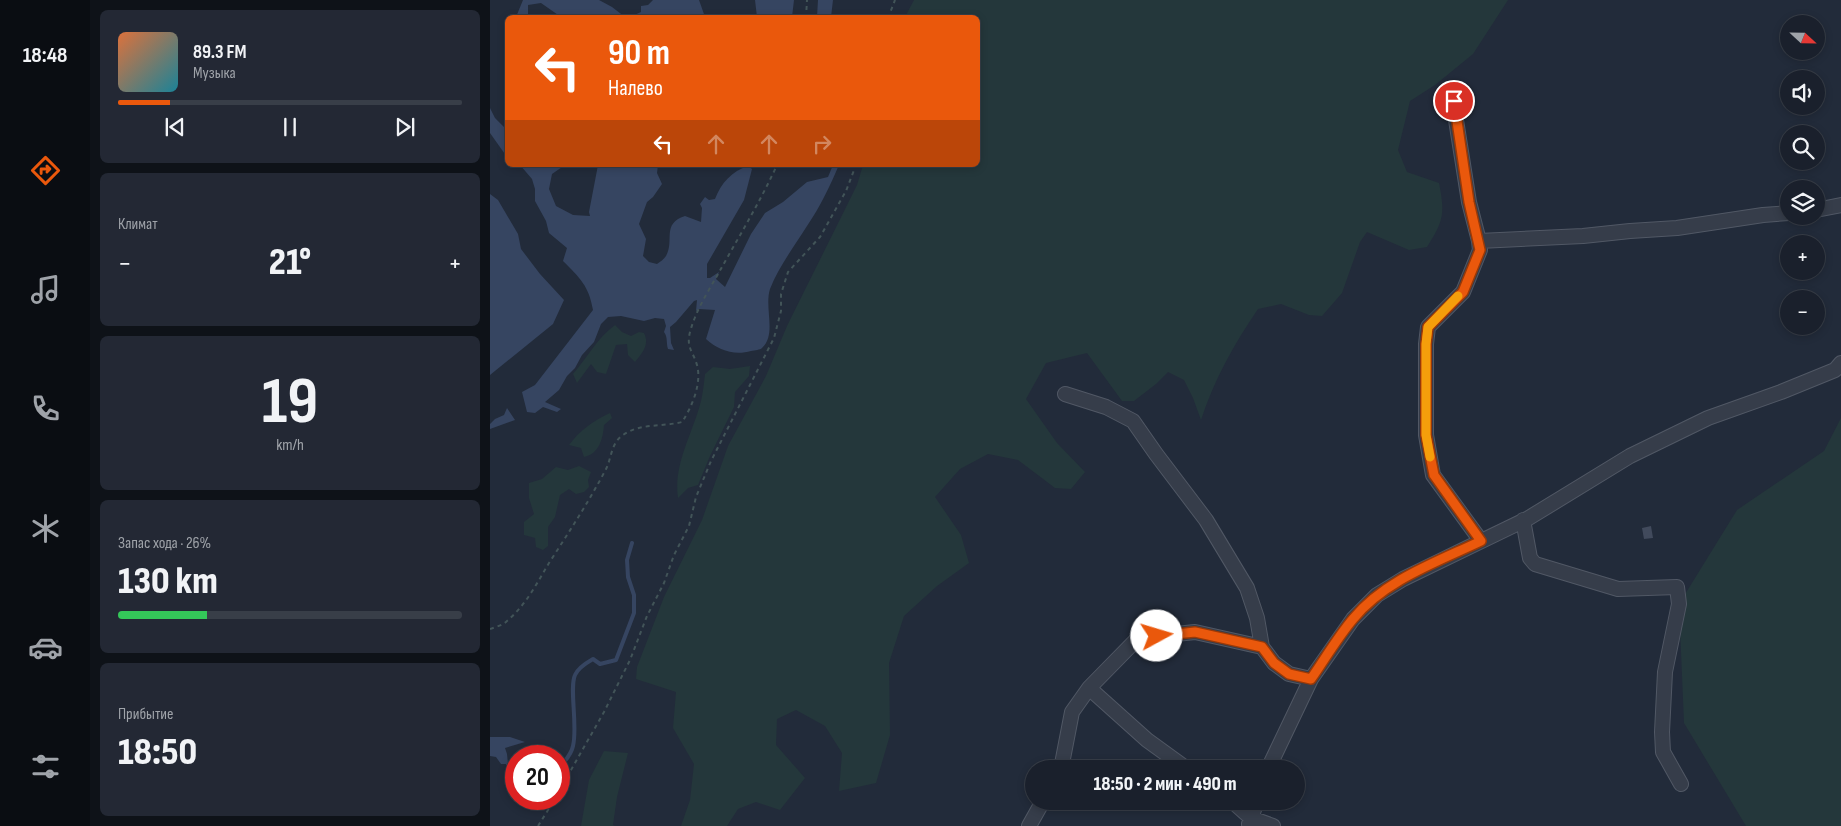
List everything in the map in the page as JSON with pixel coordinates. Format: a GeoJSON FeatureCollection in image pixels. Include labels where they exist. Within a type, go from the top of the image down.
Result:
{"type":"FeatureCollection","features":[{"type":"Feature","properties":{"kind":"lane"},"geometry":{"type":"LineString","coordinates":[[1454,101],[1469,202],[1480,250],[1463,292],[1428,327],[1426,353],[1426,435],[1434,475],[1481,541]]}},
{"type":"Feature","properties":{"kind":"lane"},"geometry":{"type":"LineString","coordinates":[[1825,208],[1841,205]]}},
{"type":"Feature","properties":{"kind":"lane"},"geometry":{"type":"LineString","coordinates":[[1479,241],[1583,236],[1630,230],[1677,228],[1780,214]]}},
{"type":"Feature","properties":{"kind":"lane"},"geometry":{"type":"LineString","coordinates":[[1272,760],[1311,679],[1353,618],[1377,595],[1403,579],[1523,520],[1630,456],[1656,443],[1708,418],[1835,370],[1841,363]]}},
{"type":"Feature","properties":{"kind":"lane"},"geometry":{"type":"LineString","coordinates":[[1064,394],[1106,407],[1133,421],[1206,520],[1247,588],[1257,618],[1262,647],[1274,663],[1289,674],[1311,679]]}},
{"type":"Feature","properties":{"kind":"lane"},"geometry":{"type":"LineString","coordinates":[[1523,520],[1530,558],[1536,564],[1618,589],[1677,587],[1679,604],[1665,672],[1663,752],[1681,784]]}},
{"type":"Feature","properties":{"kind":"lane"},"geometry":{"type":"LineString","coordinates":[[1063,760],[1072,712],[1089,688],[1138,638],[1195,632],[1262,647]]}},
{"type":"Feature","properties":{"kind":"lane"},"geometry":{"type":"LineString","coordinates":[[1089,688],[1147,740],[1175,760]]}},
{"type":"Feature","properties":{"kind":"lane"},"geometry":{"type":"LineString","coordinates":[[1029,826],[1038,810]]}},
{"type":"Feature","properties":{"kind":"lane"},"geometry":{"type":"LineString","coordinates":[[1240,810],[1250,822],[1273,826]]}},
{"type":"Feature","properties":{"kind":"lane"},"geometry":{"type":"LineString","coordinates":[[1250,822],[1254,810]]}},
{"type":"Feature","properties":{"kind":"path"},"geometry":{"type":"LineString","coordinates":[[806,15],[808,0]]}},
{"type":"Feature","properties":{"kind":"path"},"geometry":{"type":"LineString","coordinates":[[889,15],[895,0]]}},
{"type":"Feature","properties":{"kind":"path"},"geometry":{"type":"LineString","coordinates":[[490,629],[506,623],[525,602],[585,509],[608,465],[613,444],[630,430],[651,425],[668,426],[682,422],[690,410],[699,375],[697,363],[688,341],[691,330],[699,309],[762,198],[776,167]]}},
{"type":"Feature","properties":{"kind":"path"},"geometry":{"type":"LineString","coordinates":[[570,772],[604,712],[630,660],[664,583],[674,555],[689,526],[696,496],[711,461],[774,338],[781,311],[781,294],[788,272],[820,238],[846,191],[855,167]]}},
{"type":"Feature","properties":{"kind":"path"},"geometry":{"type":"LineString","coordinates":[[538,826],[548,810]]}},
{"type":"Feature","properties":{"kind":"green space"},"geometry":{"type":"Polygon","coordinates":[[[914,0],[1508,0],[1473,54],[1435,85],[1410,101],[1398,150],[1407,172],[1439,183],[1442,202],[1440,223],[1427,247],[1409,250],[1367,232],[1360,242],[1342,293],[1322,316],[1309,315],[1281,304],[1258,309],[1225,363],[1201,420],[1184,380],[1168,372],[1134,401],[1122,401],[1087,353],[1046,363],[1026,399],[1057,443],[1085,472],[1071,489],[1055,488],[1018,460],[988,454],[960,469],[935,497],[961,535],[969,563],[937,586],[904,616],[889,663],[890,735],[876,783],[839,791],[842,753],[825,726],[796,710],[777,719],[776,745],[805,778],[780,810],[756,802],[738,809],[727,826],[681,826],[690,800],[694,764],[673,728],[676,692],[636,679],[637,667],[664,597],[702,520],[728,446],[766,376],[787,326],[857,185],[862,167],[980,167],[980,15],[906,15],[914,0]]]}},
{"type":"Feature","properties":{"kind":"green space"},"geometry":{"type":"Polygon","coordinates":[[[615,325],[622,332],[631,336],[639,332],[644,333],[646,345],[643,352],[635,362],[628,355],[627,344],[616,345],[606,374],[597,372],[591,364],[577,383],[573,374],[598,342],[615,325]]]}},
{"type":"Feature","properties":{"kind":"green space"},"geometry":{"type":"Polygon","coordinates":[[[750,366],[749,376],[735,392],[734,407],[698,485],[688,488],[678,498],[678,473],[698,413],[705,374],[713,367],[730,369],[750,366]]]}},
{"type":"Feature","properties":{"kind":"green space"},"geometry":{"type":"Polygon","coordinates":[[[610,413],[612,418],[604,425],[603,435],[597,449],[593,453],[584,457],[581,448],[569,445],[587,426],[610,413]]]}},
{"type":"Feature","properties":{"kind":"green space"},"geometry":{"type":"Polygon","coordinates":[[[1841,418],[1841,826],[1746,826],[1684,723],[1679,604],[1737,510],[1824,451],[1841,418]]]}},
{"type":"Feature","properties":{"kind":"green space"},"geometry":{"type":"Polygon","coordinates":[[[579,466],[591,472],[588,480],[589,487],[584,492],[576,494],[569,489],[560,495],[555,517],[548,527],[548,546],[543,550],[536,547],[535,538],[524,535],[524,522],[534,514],[529,498],[529,483],[542,479],[556,467],[568,470],[579,466]]]}},
{"type":"Feature","properties":{"kind":"green space"},"geometry":{"type":"Polygon","coordinates":[[[604,751],[628,753],[617,797],[613,825],[615,826],[581,826],[589,780],[604,751]]]}},
{"type":"Feature","properties":{"kind":"water"},"geometry":{"type":"Polygon","coordinates":[[[523,0],[599,0],[622,15],[558,15],[541,3],[528,5],[528,15],[517,15],[523,0]]]}},
{"type":"Feature","properties":{"kind":"water"},"geometry":{"type":"Polygon","coordinates":[[[653,0],[699,0],[704,15],[634,15],[641,12],[641,6],[648,5],[653,0]]]}},
{"type":"Feature","properties":{"kind":"water"},"geometry":{"type":"Polygon","coordinates":[[[755,0],[794,0],[792,15],[757,15],[755,0]]]}},
{"type":"Feature","properties":{"kind":"water"},"geometry":{"type":"Polygon","coordinates":[[[818,0],[833,0],[831,15],[817,15],[818,0]]]}},
{"type":"Feature","properties":{"kind":"water"},"geometry":{"type":"Polygon","coordinates":[[[490,108],[495,118],[505,128],[505,154],[490,133],[490,108]]]}},
{"type":"Feature","properties":{"kind":"water"},"geometry":{"type":"Polygon","coordinates":[[[522,167],[562,167],[552,174],[549,189],[556,206],[573,215],[590,216],[589,212],[598,167],[658,167],[657,173],[662,184],[647,202],[639,224],[646,239],[643,256],[649,262],[657,264],[665,257],[668,250],[673,223],[685,216],[701,222],[702,208],[700,204],[705,197],[709,200],[715,199],[720,188],[728,178],[742,168],[749,167],[752,169],[744,200],[707,264],[707,278],[719,272],[716,279],[725,287],[751,234],[765,213],[783,202],[807,182],[828,177],[832,167],[838,167],[812,219],[782,264],[770,289],[768,304],[769,336],[762,348],[738,353],[721,349],[711,343],[706,339],[715,310],[699,309],[696,311],[697,300],[670,327],[671,343],[674,350],[668,349],[664,332],[666,326],[664,319],[655,318],[644,321],[621,316],[608,317],[601,324],[594,342],[582,355],[559,390],[545,402],[561,409],[557,412],[543,407],[535,413],[527,412],[522,392],[535,385],[593,310],[583,283],[563,261],[567,248],[549,233],[546,221],[535,201],[535,189],[532,179],[522,167]]]}},
{"type":"Feature","properties":{"kind":"water"},"geometry":{"type":"Polygon","coordinates":[[[490,194],[498,200],[518,234],[521,249],[540,274],[564,300],[553,324],[490,375],[490,194]]]}},
{"type":"Feature","properties":{"kind":"water"},"geometry":{"type":"Polygon","coordinates":[[[507,408],[515,420],[490,429],[490,424],[495,419],[504,415],[507,408]]]}},
{"type":"Feature","properties":{"kind":"water"},"geometry":{"type":"Polygon","coordinates":[[[490,737],[510,737],[525,742],[505,745],[505,764],[501,764],[496,757],[490,756],[490,737]]]}},
{"type":"Feature","properties":{"kind":"building"},"geometry":{"type":"Polygon","coordinates":[[[1651,526],[1653,538],[1644,539],[1642,528],[1651,526]]]}},
{"type":"Feature","properties":{"kind":"waterway"},"geometry":{"type":"LineString","coordinates":[[570,754],[575,728],[573,681],[576,672],[593,659],[600,664],[616,660],[634,613],[634,595],[628,577],[627,560],[632,543]]}},
{"type":"Feature","properties":{"kind":"slow traffic"},"geometry":{"type":"LineString","coordinates":[[1430,457],[1426,435],[1426,344],[1428,327],[1458,296]]}},
{"type":"Feature","properties":{"kind":"route"},"geometry":{"type":"LineString","coordinates":[[1157,636],[1195,632],[1262,647],[1274,663],[1289,674],[1311,679],[1353,618],[1377,595],[1403,579],[1481,541],[1434,475],[1426,435],[1426,344],[1428,327],[1463,292],[1480,250],[1469,202],[1454,101]]}}]}
